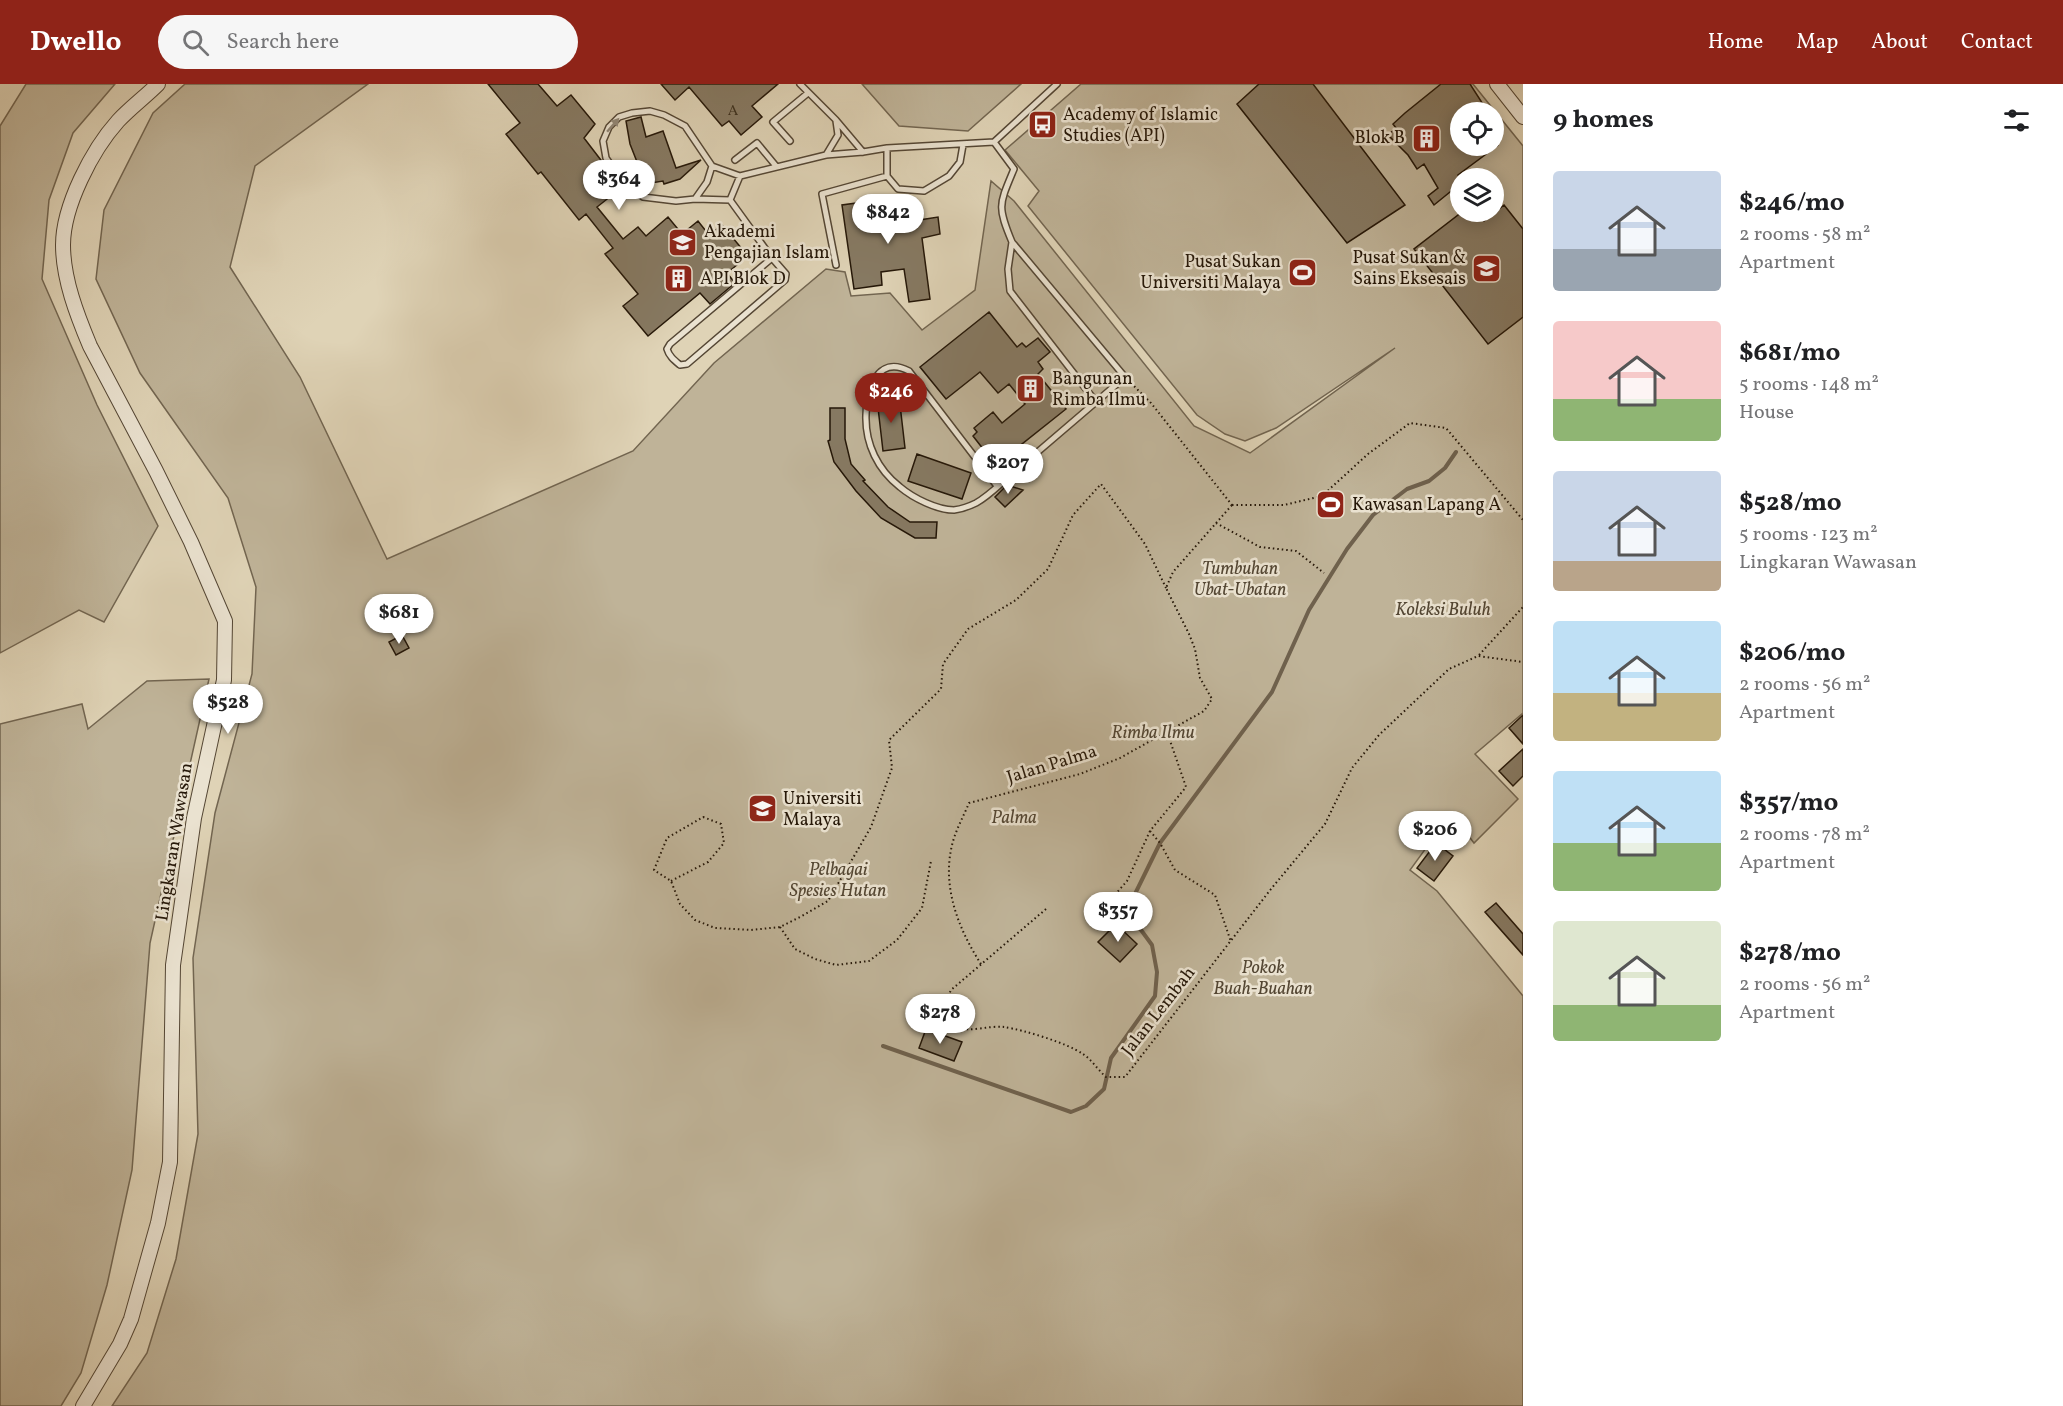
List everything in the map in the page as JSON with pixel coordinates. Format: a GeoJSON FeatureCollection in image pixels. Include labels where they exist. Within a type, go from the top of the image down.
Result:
{"type":"FeatureCollection","features":[{"type":"Feature","properties":{"kind":"street","name":"Lingkaran Wawasan"},"geometry":{"type":"LineString","coordinates":[[83,1406],[120,1344],[131,1319],[158,1223],[170,1162],[173,965],[194,818],[224,680],[226,658],[225,621],[156,471],[90,346],[77,315],[63,244],[69,209],[99,147],[118,121],[158,84]]}},
{"type":"Feature","properties":{"kind":"street"},"geometry":{"type":"LineString","coordinates":[[1497,84],[1523,117]]}},
{"type":"Feature","properties":{"kind":"lane"},"geometry":{"type":"LineString","coordinates":[[800,84],[836,120],[863,152]]}},
{"type":"Feature","properties":{"kind":"lane"},"geometry":{"type":"LineString","coordinates":[[730,200],[676,201],[643,197],[624,183],[606,158],[603,141],[609,127],[619,117],[632,113],[650,111],[664,116],[685,126],[712,166],[740,176],[826,155],[887,148],[994,142],[1057,84]]}},
{"type":"Feature","properties":{"kind":"lane"},"geometry":{"type":"LineString","coordinates":[[790,141],[773,122],[808,93]]}},
{"type":"Feature","properties":{"kind":"lane"},"geometry":{"type":"LineString","coordinates":[[826,155],[838,135],[836,120]]}},
{"type":"Feature","properties":{"kind":"lane"},"geometry":{"type":"LineString","coordinates":[[735,160],[757,142],[776,166]]}},
{"type":"Feature","properties":{"kind":"lane"},"geometry":{"type":"LineString","coordinates":[[994,142],[1014,169],[1000,202],[1001,216],[1012,243],[1125,377],[1096,402],[997,486],[978,502],[956,510],[925,502],[899,487],[878,464],[867,435],[866,401],[870,384],[880,373],[893,367],[909,371],[997,486]]}},
{"type":"Feature","properties":{"kind":"lane"},"geometry":{"type":"LineString","coordinates":[[887,148],[887,176],[898,189],[924,191],[949,176],[960,162],[963,145]]}},
{"type":"Feature","properties":{"kind":"lane"},"geometry":{"type":"LineString","coordinates":[[695,199],[707,182],[712,166]]}},
{"type":"Feature","properties":{"kind":"lane"},"geometry":{"type":"LineString","coordinates":[[730,200],[740,176]]}},
{"type":"Feature","properties":{"kind":"lane"},"geometry":{"type":"LineString","coordinates":[[836,265],[822,194],[887,176]]}},
{"type":"Feature","properties":{"kind":"lane"},"geometry":{"type":"LineString","coordinates":[[730,200],[786,274],[782,284],[687,364],[680,365],[675,361],[668,353],[667,349],[670,344],[772,258]]}},
{"type":"Feature","properties":{"kind":"lane"},"geometry":{"type":"LineString","coordinates":[[1012,243],[1008,269],[1010,291],[1096,402]]}},
{"type":"Feature","properties":{"kind":"path"},"geometry":{"type":"LineString","coordinates":[[1125,377],[1150,403],[1232,505]]}},
{"type":"Feature","properties":{"kind":"path"},"geometry":{"type":"LineString","coordinates":[[1166,588],[1173,572],[1232,505],[1284,505],[1322,496],[1368,454],[1410,423],[1446,428],[1523,520]]}},
{"type":"Feature","properties":{"kind":"path"},"geometry":{"type":"LineString","coordinates":[[671,881],[708,862],[724,843],[722,824],[703,817],[667,838],[654,870],[671,881],[680,904],[695,920],[715,928],[751,930],[780,927],[828,901],[871,827],[892,768],[889,740],[941,689],[943,664],[968,629],[1016,600],[1048,569],[1073,515],[1101,484],[1145,544],[1166,588]]}},
{"type":"Feature","properties":{"kind":"path"},"geometry":{"type":"LineString","coordinates":[[1216,523],[1260,547],[1296,551],[1324,573]]}},
{"type":"Feature","properties":{"kind":"path","name":"Jalan Palma"},"geometry":{"type":"LineString","coordinates":[[981,964],[964,938],[948,878],[954,838],[969,803],[1080,774],[1120,758],[1204,711],[1212,699],[1200,678],[1195,649],[1166,588]]}},
{"type":"Feature","properties":{"kind":"path"},"geometry":{"type":"LineString","coordinates":[[1478,656],[1508,626],[1523,607]]}},
{"type":"Feature","properties":{"kind":"path"},"geometry":{"type":"LineString","coordinates":[[1478,656],[1523,662]]}},
{"type":"Feature","properties":{"kind":"path","name":"Jalan Lembah"},"geometry":{"type":"LineString","coordinates":[[1046,909],[951,990],[945,1003],[949,1016],[959,1027],[971,1031],[983,1026],[1005,1027],[1034,1035],[1084,1054],[1106,1077],[1125,1077],[1271,889],[1325,824],[1352,768],[1379,735],[1449,669],[1478,656]]}},
{"type":"Feature","properties":{"kind":"path"},"geometry":{"type":"LineString","coordinates":[[1106,905],[1127,881],[1150,831],[1186,788],[1167,732]]}},
{"type":"Feature","properties":{"kind":"path"},"geometry":{"type":"LineString","coordinates":[[1150,831],[1160,843],[1175,870],[1215,895],[1231,942]]}},
{"type":"Feature","properties":{"kind":"path"},"geometry":{"type":"LineString","coordinates":[[780,927],[795,949],[816,959],[836,965],[868,961],[897,940],[922,908],[931,861]]}},
{"type":"Feature","properties":{"kind":"green space"},"geometry":{"type":"Polygon","coordinates":[[[26,84],[115,84],[73,133],[49,200],[42,279],[97,405],[158,526],[104,622],[79,610],[0,653],[0,126],[26,84]]]}},
{"type":"Feature","properties":{"kind":"green space","name":"Universiti Malaya"},"geometry":{"type":"Polygon","coordinates":[[[185,84],[368,84],[255,166],[230,267],[300,377],[387,559],[633,451],[714,363],[826,269],[845,272],[851,296],[890,293],[922,330],[975,290],[991,181],[1014,201],[1194,426],[1250,453],[1395,348],[1276,428],[1245,441],[1225,434],[1197,415],[1028,206],[1039,191],[1005,150],[1081,84],[1473,84],[1488,102],[1450,102],[1450,156],[1504,156],[1504,122],[1523,146],[1523,713],[1475,754],[1518,799],[1474,843],[1461,826],[1449,848],[1434,837],[1410,870],[1437,891],[1523,996],[1523,1406],[112,1406],[147,1353],[176,1259],[198,1134],[193,958],[215,813],[252,674],[256,587],[228,498],[140,373],[96,279],[104,210],[153,113],[185,84]]]}},
{"type":"Feature","properties":{"kind":"green space"},"geometry":{"type":"Polygon","coordinates":[[[862,84],[1021,84],[968,131],[899,126],[862,84]]]}},
{"type":"Feature","properties":{"kind":"green space"},"geometry":{"type":"Polygon","coordinates":[[[209,679],[150,943],[132,1170],[107,1285],[81,1373],[61,1406],[0,1406],[0,724],[82,704],[88,729],[147,681],[209,679]]]}},
{"type":"Feature","properties":{"kind":"building"},"geometry":{"type":"Polygon","coordinates":[[[488,84],[538,84],[557,106],[571,95],[595,124],[584,138],[610,172],[599,181],[611,196],[597,207],[623,239],[638,227],[646,236],[668,217],[682,234],[698,221],[709,235],[722,225],[748,256],[727,273],[735,283],[710,304],[700,293],[648,336],[623,306],[638,294],[605,254],[613,248],[586,214],[579,220],[541,172],[538,174],[506,134],[520,123],[488,84]]]}},
{"type":"Feature","properties":{"kind":"building"},"geometry":{"type":"Polygon","coordinates":[[[661,84],[778,84],[752,106],[762,117],[741,135],[729,121],[722,126],[689,87],[675,100],[661,84]]]}},
{"type":"Feature","properties":{"kind":"building"},"geometry":{"type":"Polygon","coordinates":[[[1259,84],[1313,84],[1405,205],[1347,243],[1237,104],[1259,84]]]}},
{"type":"Feature","properties":{"kind":"building","name":"Blok B"},"geometry":{"type":"Polygon","coordinates":[[[1441,84],[1470,84],[1482,102],[1450,102],[1450,156],[1484,156],[1467,168],[1450,168],[1450,192],[1434,205],[1428,196],[1438,188],[1424,164],[1417,169],[1408,155],[1388,135],[1396,128],[1393,124],[1441,84]]]}},
{"type":"Feature","properties":{"kind":"building"},"geometry":{"type":"Polygon","coordinates":[[[641,117],[646,137],[663,131],[676,168],[701,160],[680,179],[664,184],[663,181],[651,183],[650,174],[641,172],[630,144],[626,121],[641,117]]]}},
{"type":"Feature","properties":{"kind":"building"},"geometry":{"type":"Polygon","coordinates":[[[886,199],[903,210],[914,208],[916,218],[919,220],[938,217],[940,234],[922,238],[930,299],[909,302],[904,269],[881,272],[882,285],[854,289],[842,205],[886,199]]]}},
{"type":"Feature","properties":{"kind":"building"},"geometry":{"type":"Polygon","coordinates":[[[1504,205],[1523,229],[1523,317],[1488,344],[1414,249],[1450,221],[1504,222],[1504,205]]]}},
{"type":"Feature","properties":{"kind":"building","name":"Bangunan Rimba Ilmu"},"geometry":{"type":"Polygon","coordinates":[[[989,312],[1017,347],[1022,343],[1026,347],[1038,338],[1050,352],[1038,362],[1043,369],[1038,374],[1066,409],[998,463],[994,463],[973,436],[977,432],[974,428],[993,412],[1002,423],[1025,404],[1009,384],[998,393],[980,372],[946,399],[920,367],[989,312]]]}},
{"type":"Feature","properties":{"kind":"building"},"geometry":{"type":"Polygon","coordinates":[[[899,396],[905,448],[883,451],[877,399],[899,396]]]}},
{"type":"Feature","properties":{"kind":"building"},"geometry":{"type":"Polygon","coordinates":[[[830,408],[845,408],[845,439],[851,464],[865,480],[863,481],[888,507],[910,522],[937,522],[936,538],[915,538],[881,518],[856,491],[834,462],[828,441],[830,440],[830,408]]]}},
{"type":"Feature","properties":{"kind":"building"},"geometry":{"type":"Polygon","coordinates":[[[917,454],[971,473],[962,499],[908,481],[917,454]]]}},
{"type":"Feature","properties":{"kind":"building"},"geometry":{"type":"Polygon","coordinates":[[[1007,485],[1023,490],[1005,507],[995,497],[1007,485]]]}},
{"type":"Feature","properties":{"kind":"building"},"geometry":{"type":"Polygon","coordinates":[[[402,635],[409,648],[396,655],[389,642],[402,635]]]}},
{"type":"Feature","properties":{"kind":"building"},"geometry":{"type":"Polygon","coordinates":[[[1523,715],[1523,744],[1509,728],[1523,715]]]}},
{"type":"Feature","properties":{"kind":"building"},"geometry":{"type":"Polygon","coordinates":[[[1523,749],[1523,776],[1513,786],[1499,771],[1523,749]]]}},
{"type":"Feature","properties":{"kind":"building"},"geometry":{"type":"Polygon","coordinates":[[[1436,843],[1453,856],[1434,881],[1417,868],[1436,843]]]}},
{"type":"Feature","properties":{"kind":"building"},"geometry":{"type":"Polygon","coordinates":[[[1496,903],[1523,934],[1523,955],[1485,912],[1496,903]]]}},
{"type":"Feature","properties":{"kind":"building"},"geometry":{"type":"Polygon","coordinates":[[[1116,924],[1137,944],[1120,962],[1098,942],[1116,924]]]}},
{"type":"Feature","properties":{"kind":"building"},"geometry":{"type":"Polygon","coordinates":[[[926,1029],[962,1042],[954,1061],[919,1048],[926,1029]]]}},
{"type":"Feature","properties":{"kind":"waterway"},"geometry":{"type":"LineString","coordinates":[[883,1046],[1071,1112],[1086,1106],[1104,1089],[1111,1058],[1155,996],[1157,972],[1152,945],[1133,919],[1133,898],[1160,843],[1272,692],[1309,610],[1347,549],[1373,515],[1407,489],[1429,481],[1445,468],[1456,452]]}},
{"type":"Feature","properties":{"kind":"place","name":"Academy of Islamic Studies (API)"},"geometry":{"type":"Point","coordinates":[1042,125]}},
{"type":"Feature","properties":{"kind":"place","name":"Blok B"},"geometry":{"type":"Point","coordinates":[1426,138]}},
{"type":"Feature","properties":{"kind":"place","name":"Akademi Pengajian Islam"},"geometry":{"type":"Point","coordinates":[683,242]}},
{"type":"Feature","properties":{"kind":"place","name":"Pusat Sukan & Sains Eksesais"},"geometry":{"type":"Point","coordinates":[1487,268]}},
{"type":"Feature","properties":{"kind":"place","name":"Pusat Sukan Universiti Malaya"},"geometry":{"type":"Point","coordinates":[1302,272]}},
{"type":"Feature","properties":{"kind":"place","name":"API Blok D"},"geometry":{"type":"Point","coordinates":[679,279]}},
{"type":"Feature","properties":{"kind":"place","name":"Bangunan Rimba Ilmu"},"geometry":{"type":"Point","coordinates":[1031,389]}},
{"type":"Feature","properties":{"kind":"place","name":"Kawasan Lapang A"},"geometry":{"type":"Point","coordinates":[1331,505]}},
{"type":"Feature","properties":{"kind":"place","name":"Universiti Malaya"},"geometry":{"type":"Point","coordinates":[762,809]}},
{"type":"Feature","properties":{"kind":"park label","name":"Tumbuhan Ubat-Ubatan"},"geometry":{"type":"Point","coordinates":[1240,579]}},
{"type":"Feature","properties":{"kind":"park label","name":"Koleksi Buluh"},"geometry":{"type":"Point","coordinates":[1443,610]}},
{"type":"Feature","properties":{"kind":"park label","name":"Rimba Ilmu"},"geometry":{"type":"Point","coordinates":[1153,733]}},
{"type":"Feature","properties":{"kind":"park label","name":"Palma"},"geometry":{"type":"Point","coordinates":[1014,818]}},
{"type":"Feature","properties":{"kind":"park label","name":"Pelbagai Spesies Hutan"},"geometry":{"type":"Point","coordinates":[838,880]}},
{"type":"Feature","properties":{"kind":"park label","name":"Pokok Buah-Buahan"},"geometry":{"type":"Point","coordinates":[1263,978]}}]}
